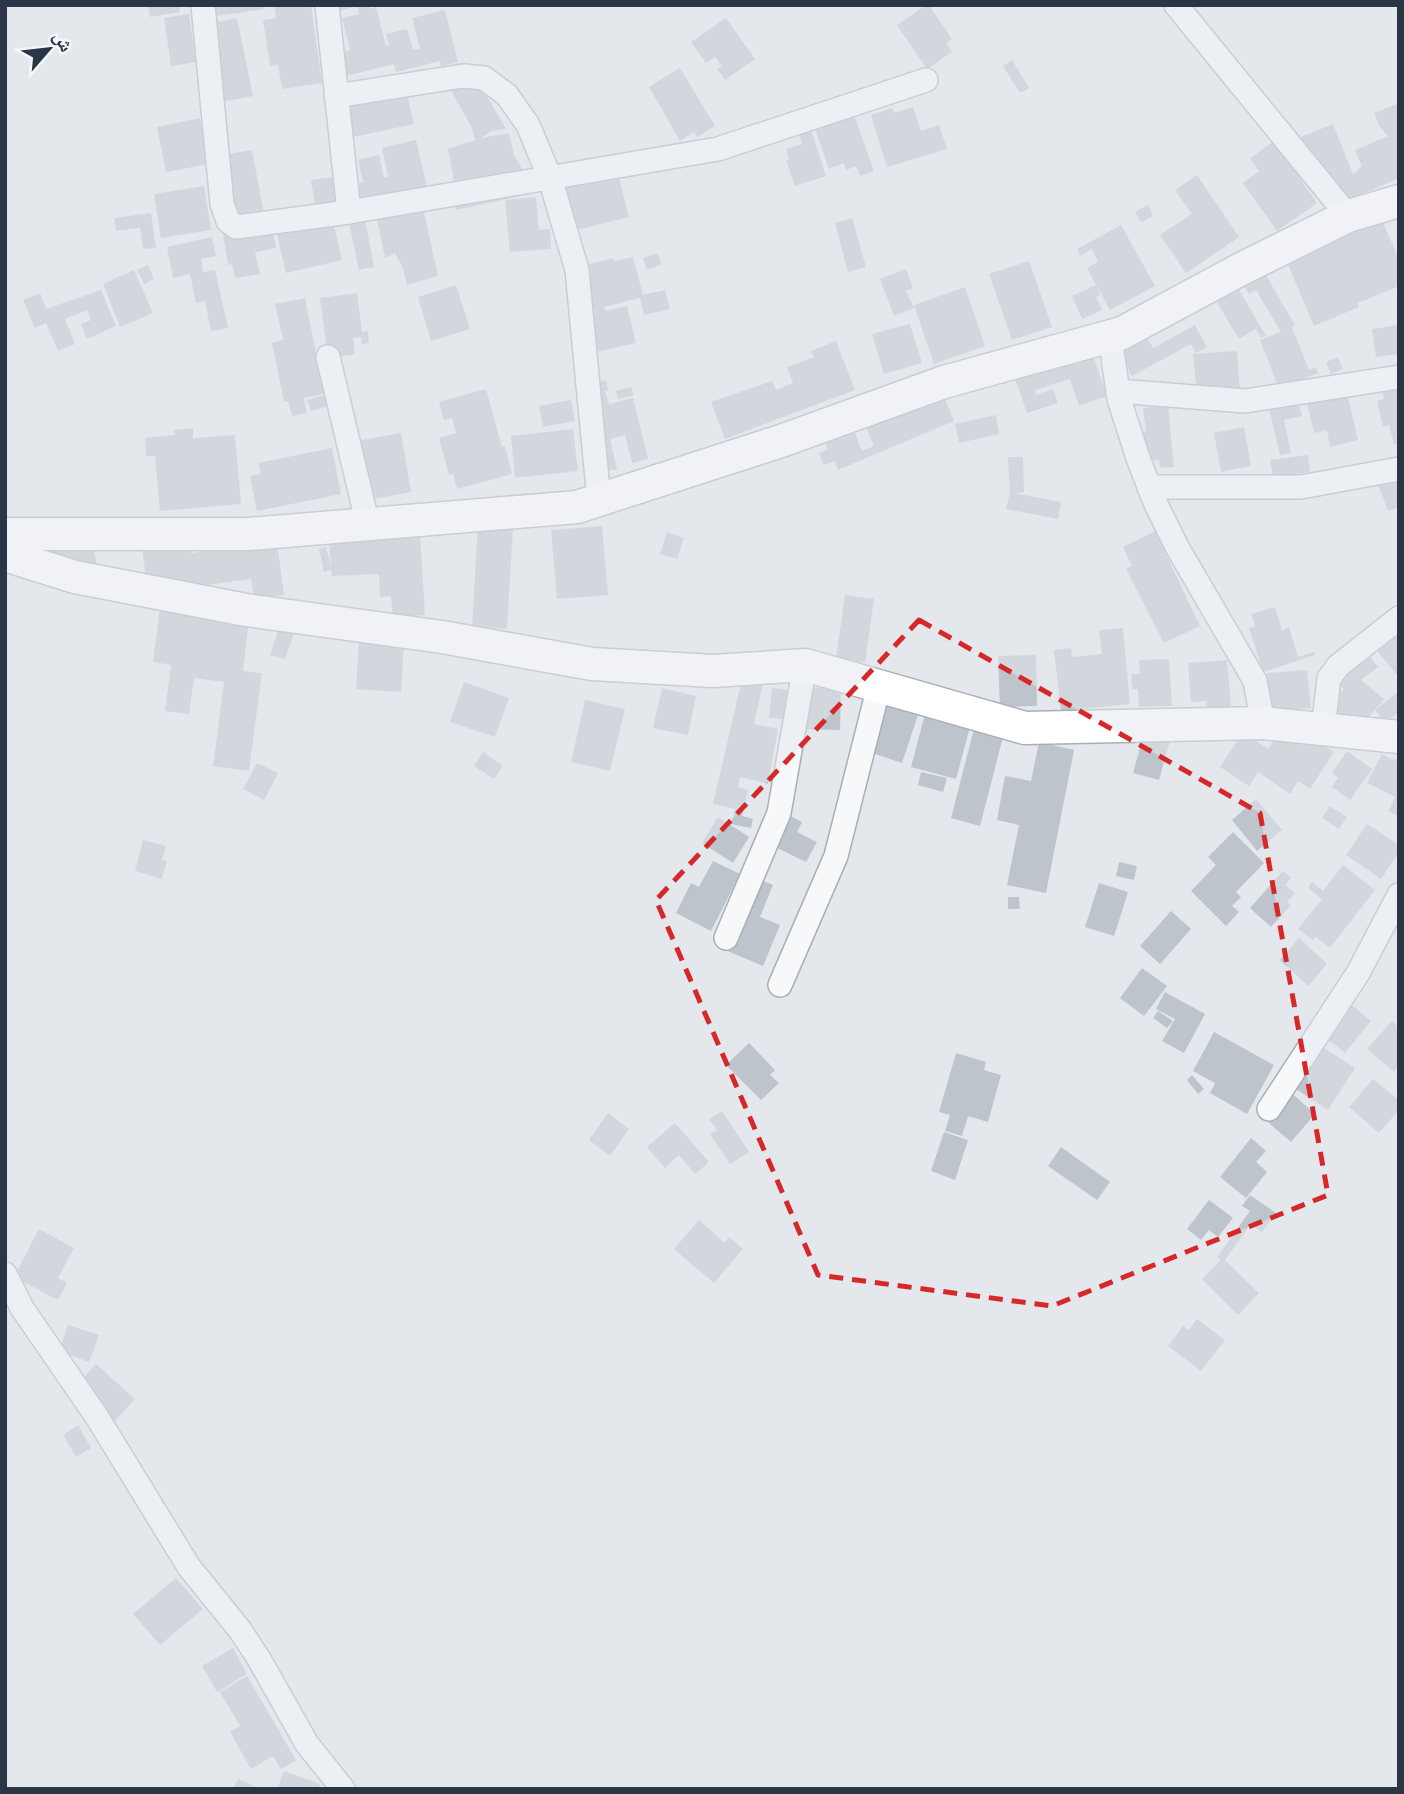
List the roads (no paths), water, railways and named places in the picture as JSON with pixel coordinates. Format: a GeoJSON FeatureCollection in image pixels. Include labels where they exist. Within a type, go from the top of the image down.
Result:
{"type":"FeatureCollection","features":[{"type":"Feature","properties":{"kind":"street"},"geometry":{"type":"LineString","coordinates":[[204,5],[222,204],[228,221],[236,227],[349,212],[718,149],[926,80]]}},
{"type":"Feature","properties":{"kind":"street"},"geometry":{"type":"LineString","coordinates":[[327,5],[349,212]]}},
{"type":"Feature","properties":{"kind":"street"},"geometry":{"type":"LineString","coordinates":[[1176,5],[1348,216]]}},
{"type":"Feature","properties":{"kind":"street"},"geometry":{"type":"LineString","coordinates":[[336,96],[463,76],[484,78],[507,95],[528,125],[550,178],[577,270],[599,500]]}},
{"type":"Feature","properties":{"kind":"street"},"geometry":{"type":"LineString","coordinates":[[5,534],[249,534],[576,507],[780,441],[944,382],[1122,333],[1348,216],[1399,201]]}},
{"type":"Feature","properties":{"kind":"street"},"geometry":{"type":"LineString","coordinates":[[1110,337],[1118,391],[1149,487],[1177,547],[1255,681],[1263,723]]}},
{"type":"Feature","properties":{"kind":"street"},"geometry":{"type":"LineString","coordinates":[[328,357],[368,525]]}},
{"type":"Feature","properties":{"kind":"street"},"geometry":{"type":"LineString","coordinates":[[1118,391],[1245,401],[1399,377]]}},
{"type":"Feature","properties":{"kind":"street"},"geometry":{"type":"LineString","coordinates":[[1149,487],[1301,487],[1399,469]]}},
{"type":"Feature","properties":{"kind":"street"},"geometry":{"type":"LineString","coordinates":[[5,555],[75,577],[246,611],[442,637],[592,664],[713,671],[805,665],[1025,728],[1263,723],[1399,737]]}},
{"type":"Feature","properties":{"kind":"street"},"geometry":{"type":"LineString","coordinates":[[1322,729],[1329,678],[1338,666],[1399,618]]}},
{"type":"Feature","properties":{"kind":"street"},"geometry":{"type":"LineString","coordinates":[[726,938],[779,813],[805,665]]}},
{"type":"Feature","properties":{"kind":"street"},"geometry":{"type":"LineString","coordinates":[[780,985],[836,856],[879,686]]}},
{"type":"Feature","properties":{"kind":"street"},"geometry":{"type":"LineString","coordinates":[[1269,1109],[1358,973],[1399,894]]}},
{"type":"Feature","properties":{"kind":"street"},"geometry":{"type":"LineString","coordinates":[[5,1274],[22,1308],[97,1417],[189,1567],[240,1630],[307,1744],[343,1789]]}}]}
